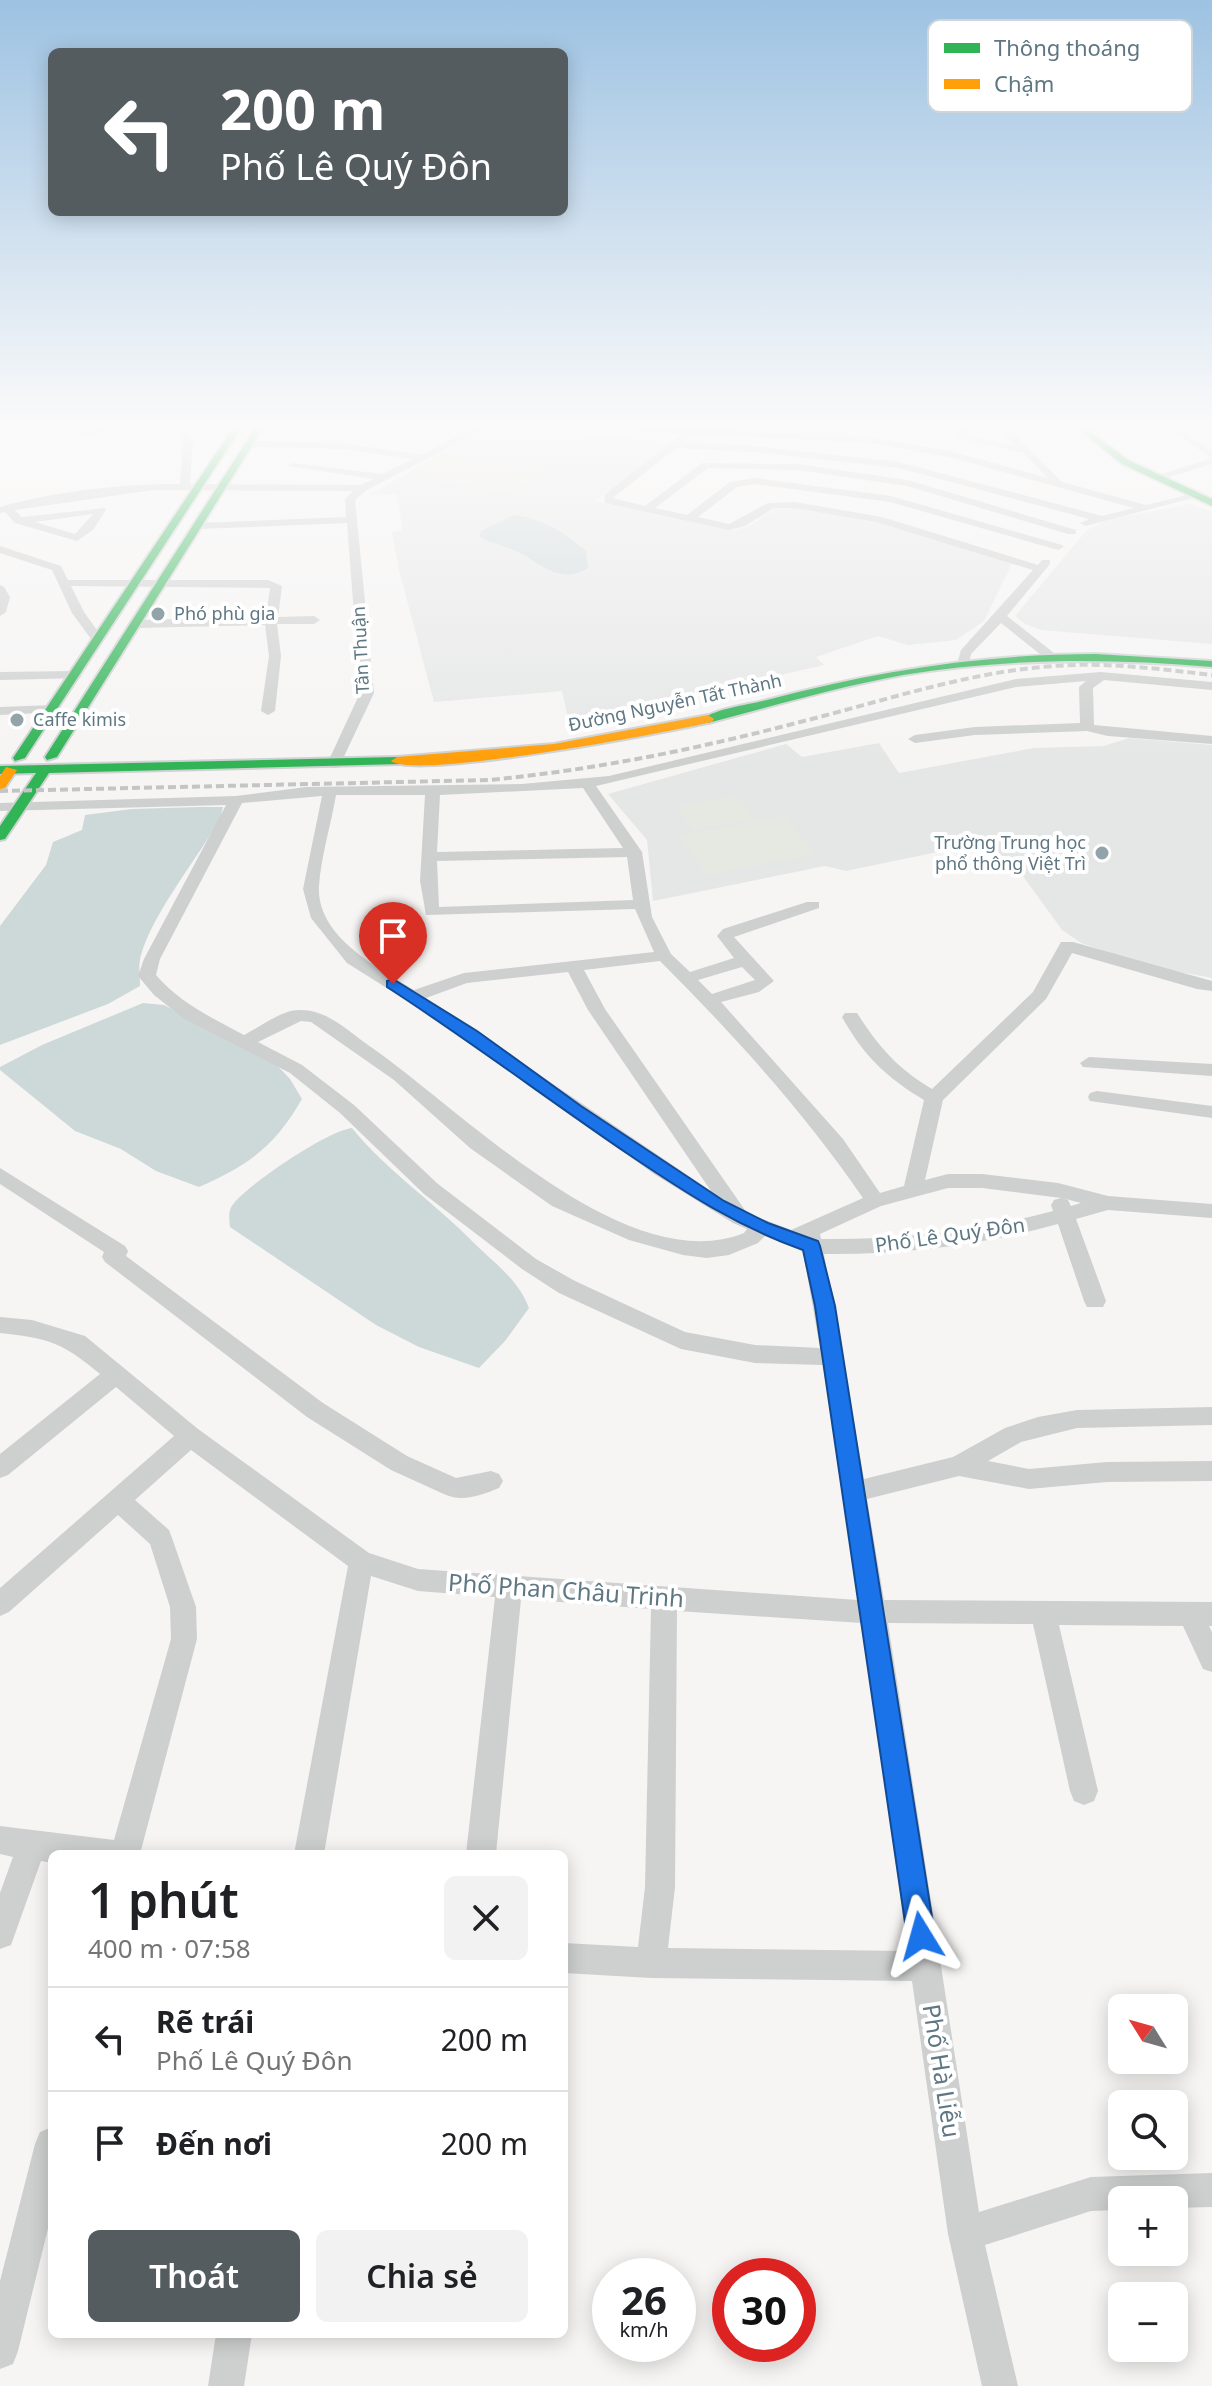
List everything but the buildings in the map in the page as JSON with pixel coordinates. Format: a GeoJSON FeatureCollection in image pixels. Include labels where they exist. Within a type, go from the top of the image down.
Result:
{"type":"FeatureCollection","features":[{"type":"Feature","properties":{"kind":"main road"},"geometry":{"type":"LineString","coordinates":[[6,768],[58,702],[162,536]]}},
{"type":"Feature","properties":{"kind":"main road"},"geometry":{"type":"LineString","coordinates":[[0,836],[192,536]]}},
{"type":"Feature","properties":{"kind":"main road","name":"Đường Nguyễn Tất Thành"},"geometry":{"type":"LineString","coordinates":[[6,768],[47,764],[337,758],[447,761],[583,746],[964,659],[1148,648],[1212,654]]}},
{"type":"Feature","properties":{"kind":"main road","name":"Đường Nguyễn Tất Thành"},"geometry":{"type":"LineString","coordinates":[[1042,652],[1212,664]]}},
{"type":"Feature","properties":{"kind":"main road"},"geometry":{"type":"LineString","coordinates":[[58,702],[94,693]]}},
{"type":"Feature","properties":{"kind":"street","name":"Tân Thuận"},"geometry":{"type":"LineString","coordinates":[[337,758],[367,693],[353,536]]}},
{"type":"Feature","properties":{"kind":"street"},"geometry":{"type":"LineString","coordinates":[[934,536],[1040,569]]}},
{"type":"Feature","properties":{"kind":"street"},"geometry":{"type":"LineString","coordinates":[[1021,536],[1058,547]]}},
{"type":"Feature","properties":{"kind":"street"},"geometry":{"type":"LineString","coordinates":[[964,659],[1068,536]]}},
{"type":"Feature","properties":{"kind":"street"},"geometry":{"type":"LineString","coordinates":[[0,549],[14,541]]}},
{"type":"Feature","properties":{"kind":"street"},"geometry":{"type":"LineString","coordinates":[[0,549],[57,568],[62,583],[98,640]]}},
{"type":"Feature","properties":{"kind":"street"},"geometry":{"type":"LineString","coordinates":[[62,583],[272,584],[277,589],[271,623],[275,656],[268,711]]}},
{"type":"Feature","properties":{"kind":"street"},"geometry":{"type":"LineString","coordinates":[[0,589],[4,597],[0,612]]}},
{"type":"Feature","properties":{"kind":"street"},"geometry":{"type":"LineString","coordinates":[[1000,617],[1042,652]]}},
{"type":"Feature","properties":{"kind":"street"},"geometry":{"type":"LineString","coordinates":[[137,624],[314,620]]}},
{"type":"Feature","properties":{"kind":"street"},"geometry":{"type":"LineString","coordinates":[[0,676],[75,675]]}},
{"type":"Feature","properties":{"kind":"street"},"geometry":{"type":"LineString","coordinates":[[0,807],[236,800],[259,795],[330,791],[516,790],[587,783],[994,688],[1044,680],[1101,676],[1212,686]]}},
{"type":"Feature","properties":{"kind":"street"},"geometry":{"type":"LineString","coordinates":[[1087,727],[1086,687],[1101,676]]}},
{"type":"Feature","properties":{"kind":"street"},"geometry":{"type":"LineString","coordinates":[[0,711],[58,702]]}},
{"type":"Feature","properties":{"kind":"street"},"geometry":{"type":"LineString","coordinates":[[915,739],[975,731],[1087,727],[1108,732],[1212,740]]}},
{"type":"Feature","properties":{"kind":"street"},"geometry":{"type":"LineString","coordinates":[[587,783],[634,852],[644,917],[664,956],[709,1000],[836,1144],[875,1201]]}},
{"type":"Feature","properties":{"kind":"street"},"geometry":{"type":"LineString","coordinates":[[433,790],[430,909],[437,913],[643,904]]}},
{"type":"Feature","properties":{"kind":"street","name":"Phố Lê Quý Đôn"},"geometry":{"type":"LineString","coordinates":[[330,791],[311,889],[319,918],[353,959],[472,1034],[661,1169],[740,1218],[761,1228],[803,1239],[861,1247],[1001,1232],[1108,1203]]}},
{"type":"Feature","properties":{"kind":"street"},"geometry":{"type":"LineString","coordinates":[[236,800],[152,959],[147,976],[160,991],[189,1014],[296,1069],[347,1109],[431,1189],[529,1264],[567,1287],[681,1340],[755,1354],[832,1357]]}},
{"type":"Feature","properties":{"kind":"street"},"geometry":{"type":"LineString","coordinates":[[430,857],[634,852]]}},
{"type":"Feature","properties":{"kind":"street"},"geometry":{"type":"LineString","coordinates":[[709,1000],[765,981],[727,941],[725,936],[729,932],[813,905]]}},
{"type":"Feature","properties":{"kind":"street"},"geometry":{"type":"LineString","coordinates":[[913,1190],[934,1098],[1040,995],[1067,946],[1212,986]]}},
{"type":"Feature","properties":{"kind":"street"},"geometry":{"type":"LineString","coordinates":[[412,997],[464,978],[664,956]]}},
{"type":"Feature","properties":{"kind":"street"},"geometry":{"type":"LineString","coordinates":[[687,978],[747,960]]}},
{"type":"Feature","properties":{"kind":"street"},"geometry":{"type":"LineString","coordinates":[[574,967],[597,1010],[740,1218]]}},
{"type":"Feature","properties":{"kind":"street"},"geometry":{"type":"LineString","coordinates":[[243,1043],[298,1015],[316,1017],[401,1076],[477,1143],[559,1201],[636,1235],[683,1247],[707,1250],[729,1247],[751,1238],[761,1228]]}},
{"type":"Feature","properties":{"kind":"street"},"geometry":{"type":"LineString","coordinates":[[851,1017],[866,1047],[896,1075],[934,1098]]}},
{"type":"Feature","properties":{"kind":"street"},"geometry":{"type":"LineString","coordinates":[[1089,1063],[1212,1070]]}},
{"type":"Feature","properties":{"kind":"street"},"geometry":{"type":"LineString","coordinates":[[1097,1097],[1212,1112]]}},
{"type":"Feature","properties":{"kind":"street"},"geometry":{"type":"LineString","coordinates":[[0,1175],[115,1254],[315,1410],[399,1463],[455,1488],[478,1486],[491,1481]]}},
{"type":"Feature","properties":{"kind":"street","name":"Phố Lê Quý Đôn"},"geometry":{"type":"LineString","coordinates":[[803,1239],[875,1201],[948,1181],[982,1181],[1058,1190],[1108,1203],[1212,1211]]}},
{"type":"Feature","properties":{"kind":"street"},"geometry":{"type":"LineString","coordinates":[[1058,1190],[1063,1216],[1095,1301]]}},
{"type":"Feature","properties":{"kind":"street","name":"Phố Hà Liễu"},"geometry":{"type":"LineString","coordinates":[[803,1239],[825,1306],[965,2234],[1000,2386]]}},
{"type":"Feature","properties":{"kind":"street","name":"Phố Phan Châu Trinh"},"geometry":{"type":"LineString","coordinates":[[0,1325],[32,1328],[77,1342],[190,1436],[361,1562],[418,1580],[826,1611],[1202,1614]]}},
{"type":"Feature","properties":{"kind":"street"},"geometry":{"type":"LineString","coordinates":[[0,1468],[118,1373]]}},
{"type":"Feature","properties":{"kind":"street"},"geometry":{"type":"LineString","coordinates":[[854,1492],[959,1466],[1013,1435],[1038,1427],[1077,1419],[1212,1416]]}},
{"type":"Feature","properties":{"kind":"street"},"geometry":{"type":"LineString","coordinates":[[0,1604],[190,1436]]}},
{"type":"Feature","properties":{"kind":"street"},"geometry":{"type":"LineString","coordinates":[[959,1466],[1029,1479],[1107,1472],[1212,1471]]}},
{"type":"Feature","properties":{"kind":"street"},"geometry":{"type":"LineString","coordinates":[[118,1500],[160,1538],[183,1607],[184,1639],[126,1850]]}},
{"type":"Feature","properties":{"kind":"street"},"geometry":{"type":"LineString","coordinates":[[310,1850],[361,1562]]}},
{"type":"Feature","properties":{"kind":"street"},"geometry":{"type":"LineString","coordinates":[[481,1850],[509,1587]]}},
{"type":"Feature","properties":{"kind":"street"},"geometry":{"type":"LineString","coordinates":[[651,1963],[660,1887],[664,1598]]}},
{"type":"Feature","properties":{"kind":"street"},"geometry":{"type":"LineString","coordinates":[[1043,1613],[1084,1791]]}},
{"type":"Feature","properties":{"kind":"street"},"geometry":{"type":"LineString","coordinates":[[1202,1614],[1212,1660]]}},
{"type":"Feature","properties":{"kind":"street"},"geometry":{"type":"LineString","coordinates":[[0,1840],[72,1850]]}},
{"type":"Feature","properties":{"kind":"street"},"geometry":{"type":"LineString","coordinates":[[0,1934],[32,1846]]}},
{"type":"Feature","properties":{"kind":"street"},"geometry":{"type":"LineString","coordinates":[[568,1958],[651,1963],[925,1966]]}},
{"type":"Feature","properties":{"kind":"street"},"geometry":{"type":"LineString","coordinates":[[0,2351],[48,2160]]}},
{"type":"Feature","properties":{"kind":"street"},"geometry":{"type":"LineString","coordinates":[[965,2234],[1091,2194],[1212,2190]]}},
{"type":"Feature","properties":{"kind":"street"},"geometry":{"type":"LineString","coordinates":[[226,2386],[233,2338]]}},
{"type":"Feature","properties":{"kind":"shaded area"},"geometry":{"type":"Polygon","coordinates":[[[393,536],[925,536],[1012,563],[984,621],[956,640],[908,645],[878,636],[816,657],[824,665],[569,723],[562,691],[434,702],[393,536]]]}},
{"type":"Feature","properties":{"kind":"shaded area"},"geometry":{"type":"Polygon","coordinates":[[[567,536],[586,551],[588,568],[578,573],[559,573],[516,551],[479,537],[567,536]]]}},
{"type":"Feature","properties":{"kind":"shaded area"},"geometry":{"type":"Polygon","coordinates":[[[1082,536],[1212,536],[1212,644],[1041,630],[1015,616],[1082,536]]]}},
{"type":"Feature","properties":{"kind":"shaded area"},"geometry":{"type":"Polygon","coordinates":[[[1129,738],[1212,745],[1212,978],[1144,965],[1081,943],[1062,930],[1012,861],[971,845],[846,871],[825,866],[653,901],[647,840],[608,794],[786,744],[802,757],[879,743],[899,773],[1034,748],[1104,746],[1129,738]]]}},
{"type":"Feature","properties":{"kind":"shaded area"},"geometry":{"type":"Polygon","coordinates":[[[738,796],[755,818],[693,830],[676,807],[738,796]]]}},
{"type":"Feature","properties":{"kind":"shaded area"},"geometry":{"type":"Polygon","coordinates":[[[223,807],[220,819],[165,904],[147,939],[140,959],[140,986],[108,1004],[0,1045],[0,926],[46,865],[53,842],[82,830],[85,815],[132,809],[223,807]]]}},
{"type":"Feature","properties":{"kind":"shaded area"},"geometry":{"type":"Polygon","coordinates":[[[784,816],[815,854],[707,875],[679,836],[784,816]]]}},
{"type":"Feature","properties":{"kind":"shaded area"},"geometry":{"type":"Polygon","coordinates":[[[143,1003],[164,1005],[274,1062],[290,1079],[302,1099],[271,1142],[232,1171],[199,1187],[156,1171],[121,1149],[75,1131],[0,1070],[0,1067],[42,1045],[143,1003]]]}},
{"type":"Feature","properties":{"kind":"shaded area"},"geometry":{"type":"Polygon","coordinates":[[[352,1128],[380,1158],[505,1272],[525,1298],[529,1308],[505,1341],[479,1368],[419,1347],[376,1325],[230,1227],[232,1206],[243,1194],[308,1148],[352,1128]]]}},
{"type":"Feature","properties":{"kind":"railway"},"geometry":{"type":"LineString","coordinates":[[0,791],[489,780],[567,771],[684,750],[926,688],[1022,669],[1094,665],[1212,675]]}},
{"type":"Feature","properties":{"kind":"traffic: fast"},"geometry":{"type":"LineString","coordinates":[[19,758],[165,536]]}},
{"type":"Feature","properties":{"kind":"traffic: fast"},"geometry":{"type":"LineString","coordinates":[[51,757],[191,536]]}},
{"type":"Feature","properties":{"kind":"traffic: fast"},"geometry":{"type":"LineString","coordinates":[[708,719],[830,687],[941,666],[1057,657],[1135,658],[1212,664]]}},
{"type":"Feature","properties":{"kind":"traffic: fast"},"geometry":{"type":"LineString","coordinates":[[0,770],[397,761]]}},
{"type":"Feature","properties":{"kind":"traffic: fast"},"geometry":{"type":"LineString","coordinates":[[0,836],[44,770]]}},
{"type":"Feature","properties":{"kind":"traffic: slow"},"geometry":{"type":"LineString","coordinates":[[397,761],[554,748],[708,719]]}},
{"type":"Feature","properties":{"kind":"traffic: slow"},"geometry":{"type":"LineString","coordinates":[[0,785],[11,770]]}},
{"type":"Feature","properties":{"kind":"place","name":"Phó phù gia"},"geometry":{"type":"Point","coordinates":[158,614]}},
{"type":"Feature","properties":{"kind":"place","name":"Caffe kimis"},"geometry":{"type":"Point","coordinates":[17,720]}},
{"type":"Feature","properties":{"kind":"place","name":"Trường Trung học phổ thông Việt Trì"},"geometry":{"type":"Point","coordinates":[1102,853]}},
{"type":"Feature","properties":{"kind":"route"},"geometry":{"type":"LineString","coordinates":[[393,984],[472,1034],[575,1110],[718,1205],[761,1228],[811,1246],[825,1306],[921,1936]]}}]}
